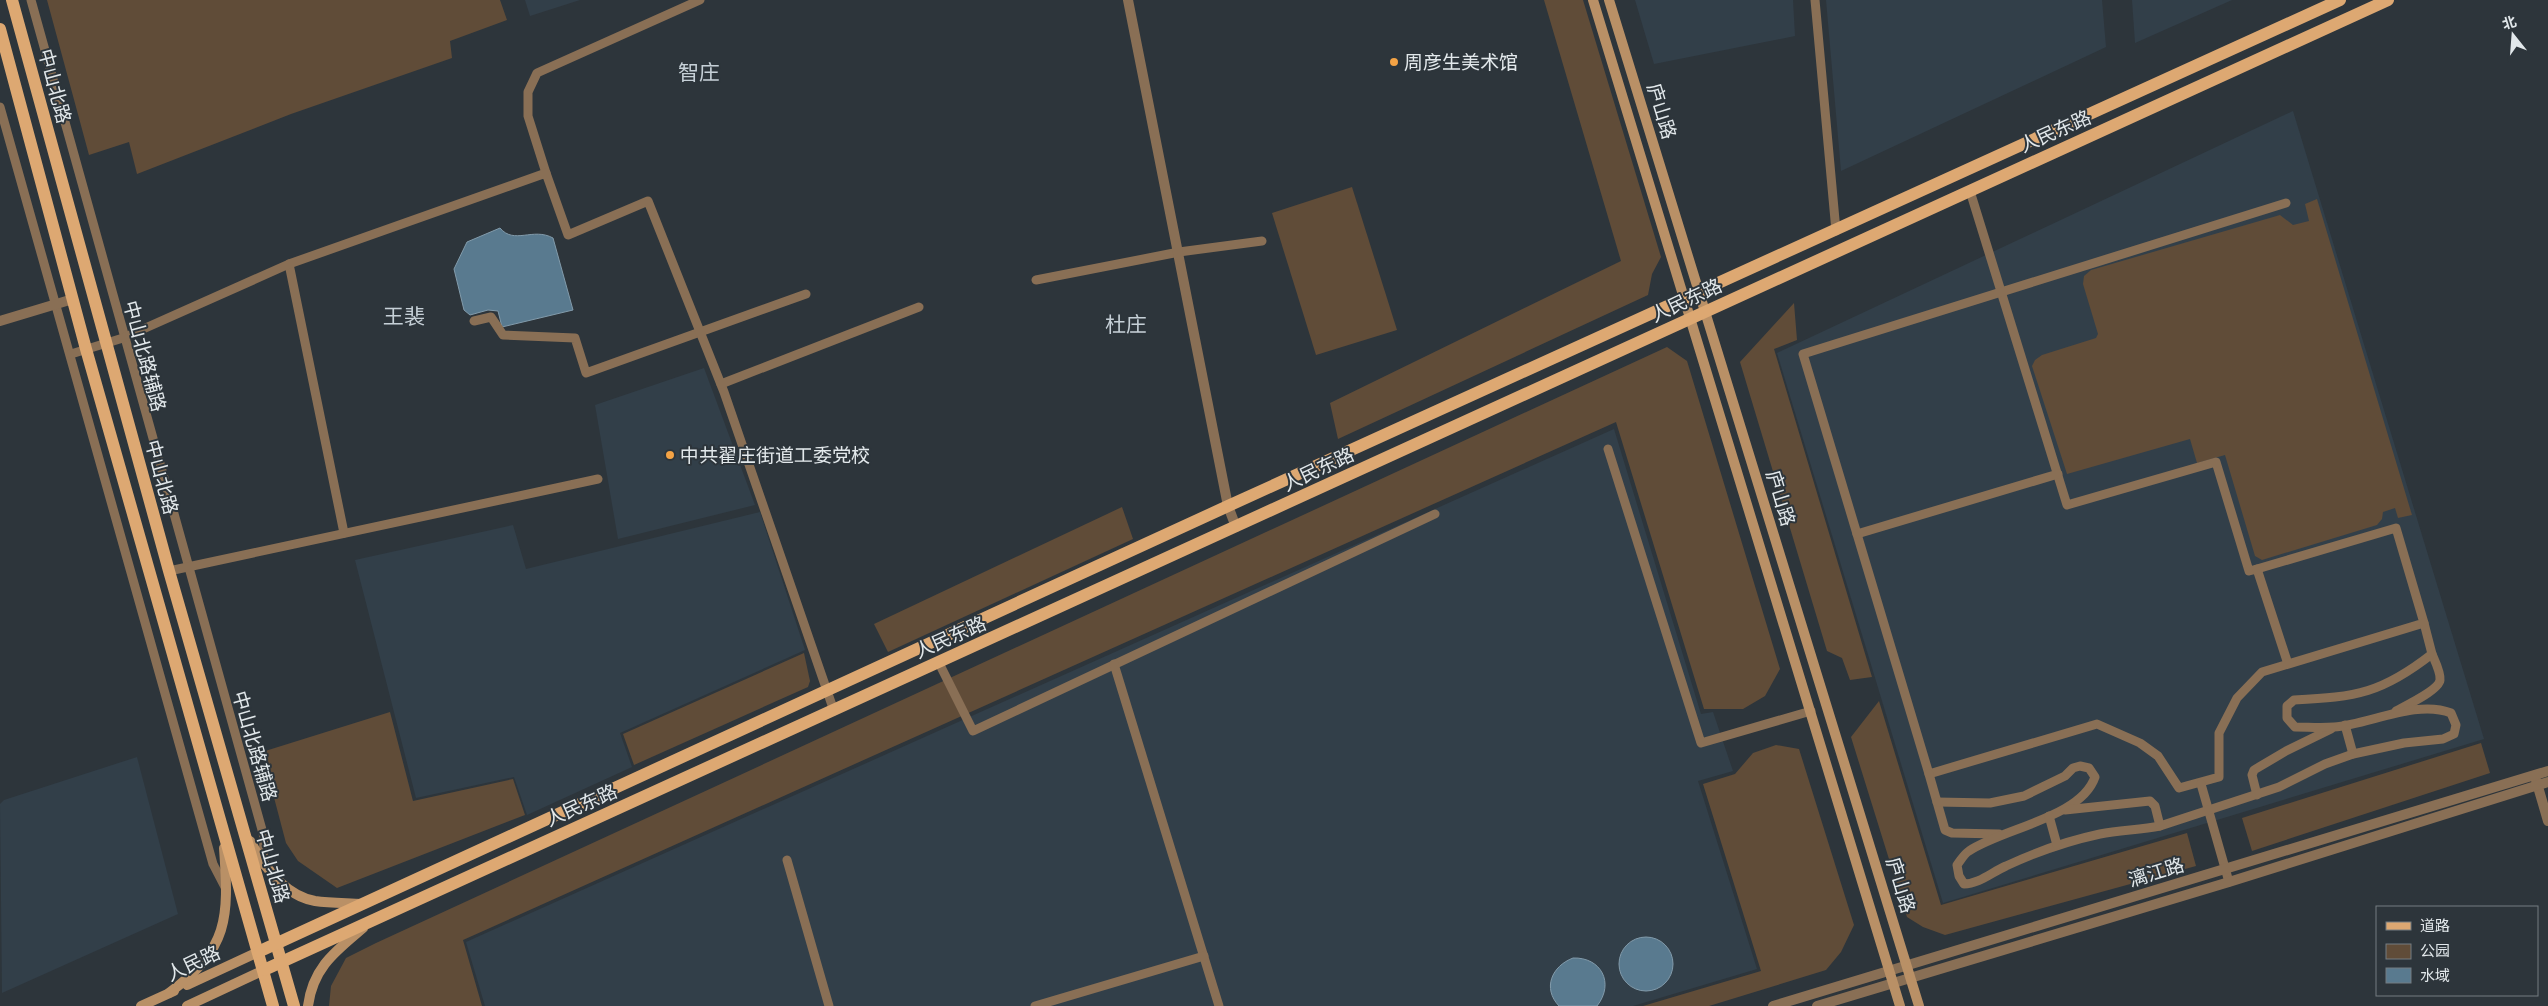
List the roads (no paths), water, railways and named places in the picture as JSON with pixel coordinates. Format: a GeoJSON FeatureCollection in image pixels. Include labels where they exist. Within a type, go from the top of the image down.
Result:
{"type":"FeatureCollection","features":[{"type":"Feature","properties":{"kind":"main road","name":"中山北路"},"geometry":{"type":"LineString","coordinates":[[12,0],[169,571],[294,1006]]}},
{"type":"Feature","properties":{"kind":"main road","name":"庐山路"},"geometry":{"type":"LineString","coordinates":[[1592,0],[1811,710],[1900,1006]]}},
{"type":"Feature","properties":{"kind":"main road","name":"庐山路"},"geometry":{"type":"LineString","coordinates":[[1609,0],[1919,1006]]}},
{"type":"Feature","properties":{"kind":"main road","name":"人民东路"},"geometry":{"type":"LineString","coordinates":[[258,952],[1228,506],[2340,0]]}},
{"type":"Feature","properties":{"kind":"main road","name":"人民东路"},"geometry":{"type":"LineString","coordinates":[[264,970],[2388,0]]}},
{"type":"Feature","properties":{"kind":"main road","name":"中山北路"},"geometry":{"type":"LineString","coordinates":[[0,29],[86,349],[273,1006]]}},
{"type":"Feature","properties":{"kind":"main road"},"geometry":{"type":"LineString","coordinates":[[1811,710],[1827,706]]}},
{"type":"Feature","properties":{"kind":"main road"},"geometry":{"type":"LineString","coordinates":[[242,825],[263,865],[291,890],[313,900],[365,904]]}},
{"type":"Feature","properties":{"kind":"main road"},"geometry":{"type":"LineString","coordinates":[[169,993],[193,975],[209,957],[220,934],[227,904],[223,827]]}},
{"type":"Feature","properties":{"kind":"main road"},"geometry":{"type":"LineString","coordinates":[[309,1005],[317,976],[330,954],[370,922]]}},
{"type":"Feature","properties":{"kind":"main road","name":"人民路"},"geometry":{"type":"LineString","coordinates":[[141,1006],[258,952]]}},
{"type":"Feature","properties":{"kind":"main road","name":"人民路"},"geometry":{"type":"LineString","coordinates":[[187,1006],[264,970]]}},
{"type":"Feature","properties":{"kind":"street","name":"中山北路辅路"},"geometry":{"type":"LineString","coordinates":[[31,0],[123,338],[264,837],[263,865]]}},
{"type":"Feature","properties":{"kind":"street"},"geometry":{"type":"LineString","coordinates":[[700,0],[537,73],[528,92],[528,116],[568,235],[648,201],[721,384],[834,710]]}},
{"type":"Feature","properties":{"kind":"street"},"geometry":{"type":"LineString","coordinates":[[1128,0],[1228,506],[1236,527]]}},
{"type":"Feature","properties":{"kind":"street"},"geometry":{"type":"LineString","coordinates":[[1815,0],[1836,230]]}},
{"type":"Feature","properties":{"kind":"street"},"geometry":{"type":"LineString","coordinates":[[0,107],[71,354],[212,864],[227,889]]}},
{"type":"Feature","properties":{"kind":"street"},"geometry":{"type":"LineString","coordinates":[[71,354],[123,338],[289,264],[546,173]]}},
{"type":"Feature","properties":{"kind":"street"},"geometry":{"type":"LineString","coordinates":[[1970,190],[2068,505],[2216,462],[2250,571],[2396,528],[2440,679],[2438,684],[2421,698],[2391,714]]}},
{"type":"Feature","properties":{"kind":"street"},"geometry":{"type":"LineString","coordinates":[[2004,834],[1952,833],[1945,830],[1803,354],[2286,203]]}},
{"type":"Feature","properties":{"kind":"street"},"geometry":{"type":"LineString","coordinates":[[1036,280],[1179,252],[1262,241]]}},
{"type":"Feature","properties":{"kind":"street"},"geometry":{"type":"LineString","coordinates":[[289,264],[344,533]]}},
{"type":"Feature","properties":{"kind":"street"},"geometry":{"type":"LineString","coordinates":[[474,322],[491,317],[503,335],[575,338],[586,373],[701,334],[806,294]]}},
{"type":"Feature","properties":{"kind":"street"},"geometry":{"type":"LineString","coordinates":[[0,321],[73,299]]}},
{"type":"Feature","properties":{"kind":"street"},"geometry":{"type":"LineString","coordinates":[[721,384],[919,307]]}},
{"type":"Feature","properties":{"kind":"street"},"geometry":{"type":"LineString","coordinates":[[1608,449],[1701,743],[1811,710]]}},
{"type":"Feature","properties":{"kind":"street"},"geometry":{"type":"LineString","coordinates":[[1857,534],[2058,474]]}},
{"type":"Feature","properties":{"kind":"street"},"geometry":{"type":"LineString","coordinates":[[169,571],[598,479]]}},
{"type":"Feature","properties":{"kind":"street"},"geometry":{"type":"LineString","coordinates":[[939,663],[973,731],[1435,514]]}},
{"type":"Feature","properties":{"kind":"street"},"geometry":{"type":"LineString","coordinates":[[2257,569],[2288,664]]}},
{"type":"Feature","properties":{"kind":"street"},"geometry":{"type":"LineString","coordinates":[[1929,774],[2097,724],[2140,743],[2158,756],[2179,788],[2201,784],[2219,777],[2219,733],[2237,698],[2262,672],[2424,623]]}},
{"type":"Feature","properties":{"kind":"street"},"geometry":{"type":"LineString","coordinates":[[2335,728],[2295,727],[2287,718],[2286,706],[2294,700],[2358,694],[2385,686],[2432,654]]}},
{"type":"Feature","properties":{"kind":"street"},"geometry":{"type":"LineString","coordinates":[[1114,664],[1219,1006]]}},
{"type":"Feature","properties":{"kind":"street"},"geometry":{"type":"LineString","coordinates":[[2421,698],[2424,710]]}},
{"type":"Feature","properties":{"kind":"street"},"geometry":{"type":"LineString","coordinates":[[1937,802],[1990,804],[2024,796],[2065,776],[2073,768],[2080,766],[2089,768],[2095,777],[2087,792],[2062,810],[1977,846],[1968,852],[1957,865],[1959,876],[1964,884],[1972,884],[2003,867],[2057,844],[2101,834],[2160,826],[2257,795],[2279,787],[2325,764],[2354,754],[2404,743],[2444,739],[2454,734],[2456,724],[2450,713],[2440,709],[2391,714],[2335,728],[2304,742],[2254,770],[2252,775],[2257,795]]}},
{"type":"Feature","properties":{"kind":"street"},"geometry":{"type":"LineString","coordinates":[[2345,725],[2354,754]]}},
{"type":"Feature","properties":{"kind":"street"},"geometry":{"type":"LineString","coordinates":[[2299,727],[2304,742]]}},
{"type":"Feature","properties":{"kind":"street"},"geometry":{"type":"LineString","coordinates":[[2543,781],[2548,821]]}},
{"type":"Feature","properties":{"kind":"street","name":"漓江路"},"geometry":{"type":"LineString","coordinates":[[1773,1006],[2225,869],[2543,781]]}},
{"type":"Feature","properties":{"kind":"street","name":"漓江路"},"geometry":{"type":"LineString","coordinates":[[1817,1006],[2229,882],[2543,781]]}},
{"type":"Feature","properties":{"kind":"street"},"geometry":{"type":"LineString","coordinates":[[2201,784],[2229,882]]}},
{"type":"Feature","properties":{"kind":"street"},"geometry":{"type":"LineString","coordinates":[[2087,792],[2091,806]]}},
{"type":"Feature","properties":{"kind":"street"},"geometry":{"type":"LineString","coordinates":[[2062,810],[2150,802],[2155,806],[2160,826]]}},
{"type":"Feature","properties":{"kind":"street"},"geometry":{"type":"LineString","coordinates":[[2049,816],[2057,844]]}},
{"type":"Feature","properties":{"kind":"street"},"geometry":{"type":"LineString","coordinates":[[1974,834],[1977,846]]}},
{"type":"Feature","properties":{"kind":"street"},"geometry":{"type":"LineString","coordinates":[[787,860],[829,1006]]}},
{"type":"Feature","properties":{"kind":"street"},"geometry":{"type":"LineString","coordinates":[[1035,1006],[1204,956]]}},
{"type":"Feature","properties":{"kind":"water"},"geometry":{"type":"Polygon","coordinates":[[[500,228],[505,233],[511,235],[538,234],[553,238],[573,310],[502,327],[498,311],[488,310],[470,315],[464,310],[454,269],[467,242],[500,228]]]}},
{"type":"Feature","properties":{"kind":"water"},"geometry":{"type":"Polygon","coordinates":[[[1646,937],[1656,939],[1665,945],[1671,954],[1673,964],[1671,974],[1665,983],[1656,989],[1646,991],[1636,989],[1627,983],[1621,974],[1619,964],[1621,954],[1627,945],[1636,939],[1646,937]]]}},
{"type":"Feature","properties":{"kind":"water"},"geometry":{"type":"Polygon","coordinates":[[[1573,958],[1591,962],[1602,973],[1605,980],[1605,989],[1597,1006],[1559,1006],[1554,999],[1550,985],[1552,978],[1560,966],[1573,958]]]}},
{"type":"Feature","properties":{"kind":"place","name":"周彦生美术馆"},"geometry":{"type":"Point","coordinates":[1394,62]}},
{"type":"Feature","properties":{"kind":"place","name":"中共翟庄街道工委党校"},"geometry":{"type":"Point","coordinates":[670,455]}},
{"type":"Feature","properties":{"kind":"district","name":"智庄"},"geometry":{"type":"Point","coordinates":[699,73]}},
{"type":"Feature","properties":{"kind":"district","name":"王裴"},"geometry":{"type":"Point","coordinates":[404,317]}},
{"type":"Feature","properties":{"kind":"district","name":"杜庄"},"geometry":{"type":"Point","coordinates":[1126,325]}}]}
